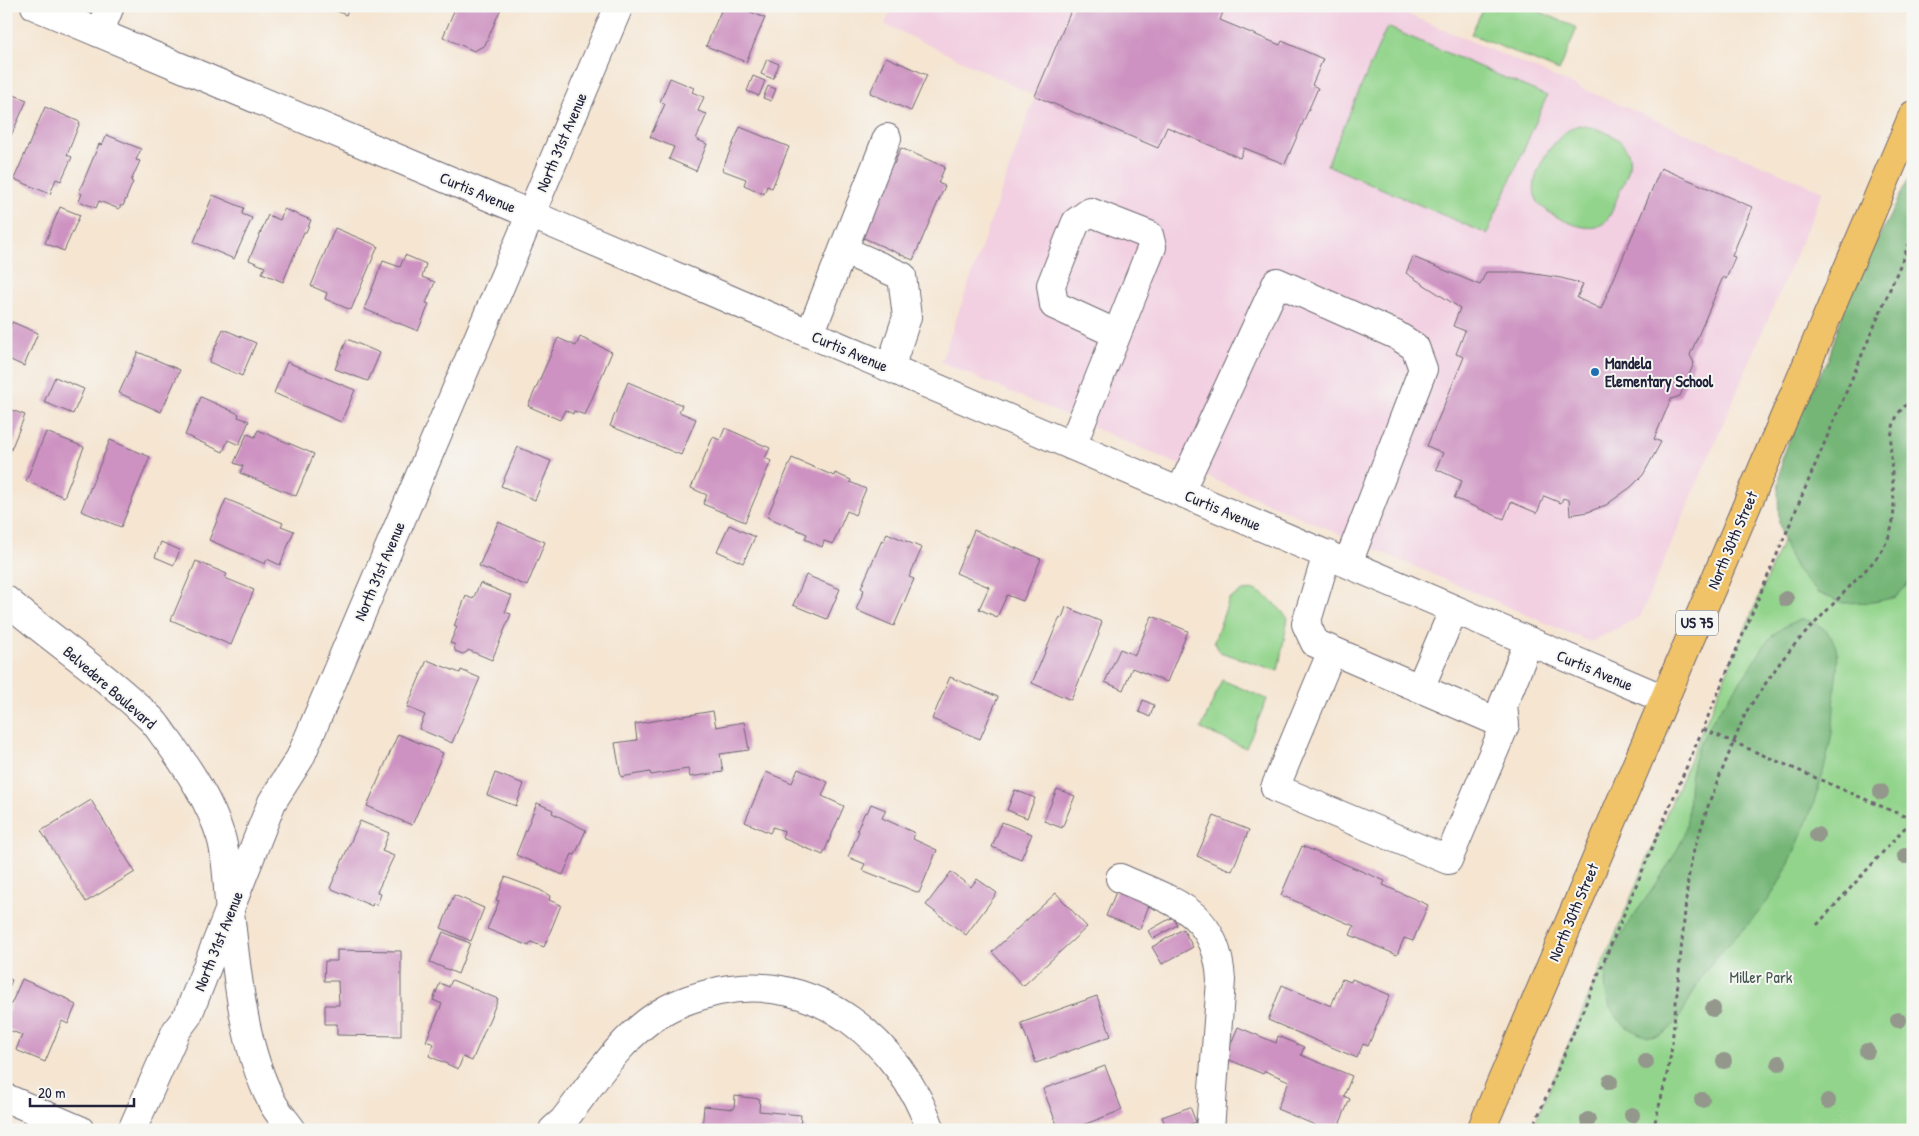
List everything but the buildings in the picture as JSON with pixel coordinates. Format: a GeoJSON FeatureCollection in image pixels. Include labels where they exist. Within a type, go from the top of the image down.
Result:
{"type":"FeatureCollection","features":[{"type":"Feature","properties":{"kind":"highway","name":"North 30th Street"},"geometry":{"type":"LineString","coordinates":[[1481,1130],[1913,115]]}},
{"type":"Feature","properties":{"kind":"street","name":"Curtis Avenue"},"geometry":{"type":"LineString","coordinates":[[35,6],[530,214],[1664,699]]}},
{"type":"Feature","properties":{"kind":"street"},"geometry":{"type":"LineString","coordinates":[[99,33],[110,6]]}},
{"type":"Feature","properties":{"kind":"street","name":"North 31st Avenue"},"geometry":{"type":"LineString","coordinates":[[132,1130],[176,1031],[188,1015],[272,802],[304,749],[619,6]]}},
{"type":"Feature","properties":{"kind":"street"},"geometry":{"type":"LineString","coordinates":[[810,334],[887,138]]}},
{"type":"Feature","properties":{"kind":"street"},"geometry":{"type":"LineString","coordinates":[[843,250],[902,276],[907,317],[890,368]]}},
{"type":"Feature","properties":{"kind":"street"},"geometry":{"type":"LineString","coordinates":[[1180,492],[1277,282],[1396,335],[1415,348],[1423,369],[1338,559],[1306,624],[1315,643],[1505,725]]}},
{"type":"Feature","properties":{"kind":"street"},"geometry":{"type":"LineString","coordinates":[[1072,446],[1117,334]]}},
{"type":"Feature","properties":{"kind":"street","name":"Belvedere Boulevard"},"geometry":{"type":"LineString","coordinates":[[6,600],[38,628],[85,662],[153,721],[201,792],[221,838],[226,863],[230,910],[246,1026],[260,1076],[273,1104],[292,1130]]}},
{"type":"Feature","properties":{"kind":"street"},"geometry":{"type":"LineString","coordinates":[[1420,688],[1454,608]]}},
{"type":"Feature","properties":{"kind":"street"},"geometry":{"type":"LineString","coordinates":[[1332,651],[1275,788],[1448,860],[1505,725],[1503,705],[1529,641]]}},
{"type":"Feature","properties":{"kind":"street"},"geometry":{"type":"LineString","coordinates":[[1120,878],[1186,908],[1204,926],[1216,948],[1221,980],[1210,1130]]}},
{"type":"Feature","properties":{"kind":"street"},"geometry":{"type":"LineString","coordinates":[[553,1130],[563,1121],[620,1047],[633,1034],[662,1012],[696,996],[738,987],[763,987],[781,989],[818,1001],[854,1022],[878,1043],[909,1082],[924,1109],[931,1130]]}},
{"type":"Feature","properties":{"kind":"street"},"geometry":{"type":"LineString","coordinates":[[6,1098],[80,1130]]}},
{"type":"Feature","properties":{"kind":"path"},"geometry":{"type":"LineString","coordinates":[[1532,1130],[1913,235]]}},
{"type":"Feature","properties":{"kind":"path"},"geometry":{"type":"LineString","coordinates":[[1653,1130],[1671,1054],[1688,880],[1692,857],[1710,800],[1746,712],[1781,661],[1883,549],[1894,519],[1893,432],[1897,416],[1913,399]]}},
{"type":"Feature","properties":{"kind":"path"},"geometry":{"type":"LineString","coordinates":[[1703,729],[1912,820],[1817,924]]}},
{"type":"Feature","properties":{"kind":"shaded area"},"geometry":{"type":"Polygon","coordinates":[[[893,6],[1388,6],[1823,191],[1640,617],[1590,642],[941,362],[1035,96],[885,24],[893,6]]]}},
{"type":"Feature","properties":{"kind":"green space"},"geometry":{"type":"Polygon","coordinates":[[[1484,6],[1527,6],[1577,28],[1559,71],[1471,34],[1484,6]]]}},
{"type":"Feature","properties":{"kind":"green space"},"geometry":{"type":"Polygon","coordinates":[[[1387,27],[1547,96],[1487,234],[1327,165],[1387,27]]]}},
{"type":"Feature","properties":{"kind":"green space"},"geometry":{"type":"Polygon","coordinates":[[[1579,125],[1605,132],[1614,137],[1621,142],[1629,157],[1627,174],[1611,214],[1603,224],[1592,228],[1575,225],[1557,217],[1538,202],[1535,193],[1538,170],[1544,158],[1561,136],[1579,125]]]}},
{"type":"Feature","properties":{"kind":"green space"},"geometry":{"type":"Polygon","coordinates":[[[1913,170],[1913,574],[1907,585],[1896,597],[1874,602],[1843,603],[1818,593],[1797,570],[1786,549],[1779,524],[1778,491],[1782,459],[1802,407],[1828,360],[1844,309],[1860,271],[1913,170]]]}},
{"type":"Feature","properties":{"kind":"green space","name":"Miller Park"},"geometry":{"type":"Polygon","coordinates":[[[1913,235],[1913,1130],[1532,1130],[1913,235]]]}},
{"type":"Feature","properties":{"kind":"green space"},"geometry":{"type":"Polygon","coordinates":[[[1254,590],[1268,598],[1288,618],[1278,671],[1220,652],[1214,642],[1229,599],[1243,591],[1254,590]]]}},
{"type":"Feature","properties":{"kind":"green space"},"geometry":{"type":"Polygon","coordinates":[[[1803,619],[1815,623],[1829,634],[1835,645],[1838,660],[1833,726],[1828,752],[1803,832],[1786,870],[1769,899],[1707,968],[1673,1026],[1658,1036],[1640,1034],[1628,1028],[1615,1015],[1608,999],[1605,984],[1607,968],[1612,953],[1619,938],[1665,870],[1681,842],[1687,824],[1692,768],[1701,741],[1708,728],[1769,639],[1785,626],[1803,619]]]}},
{"type":"Feature","properties":{"kind":"green space"},"geometry":{"type":"Polygon","coordinates":[[[1222,680],[1267,699],[1246,748],[1201,729],[1222,680]]]}},
{"type":"Feature","properties":{"kind":"place","name":"Mandela Elementary School"},"geometry":{"type":"Point","coordinates":[1595,372]}}]}
